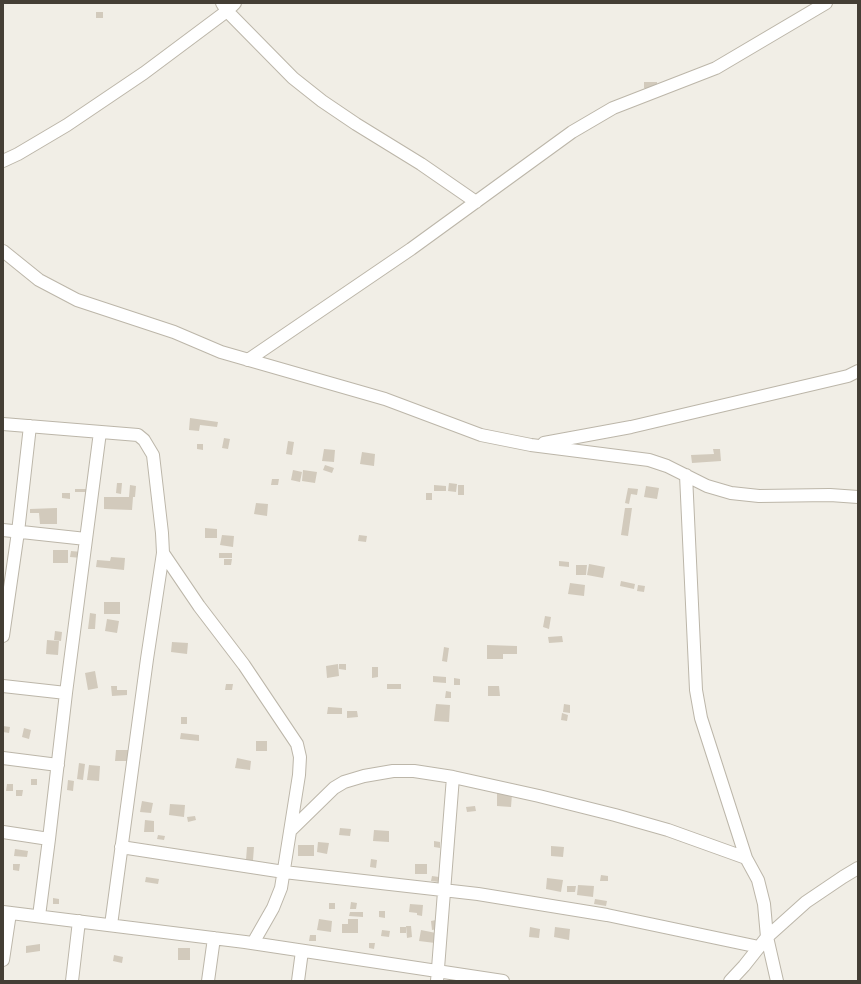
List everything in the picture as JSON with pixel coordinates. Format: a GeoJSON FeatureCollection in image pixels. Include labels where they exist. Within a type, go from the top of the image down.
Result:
{"type":"FeatureCollection","features":[{"type":"Feature","properties":{"kind":"street"},"geometry":{"type":"LineString","coordinates":[[248,360],[411,249],[572,132],[613,108],[716,68],[826,3]]}},
{"type":"Feature","properties":{"kind":"street"},"geometry":{"type":"LineString","coordinates":[[3,160],[18,154],[68,126],[144,73],[228,6],[293,78],[322,101],[476,202]]}},
{"type":"Feature","properties":{"kind":"street"},"geometry":{"type":"LineString","coordinates":[[3,251],[39,280],[77,300],[167,330],[221,352],[385,399],[481,435],[531,445],[648,460],[667,466],[707,486],[731,493],[759,496],[830,495],[858,497]]}},
{"type":"Feature","properties":{"kind":"street"},"geometry":{"type":"LineString","coordinates":[[531,445],[631,427],[840,378],[858,372]]}},
{"type":"Feature","properties":{"kind":"street"},"geometry":{"type":"LineString","coordinates":[[3,424],[138,435],[144,440],[153,456],[163,554],[147,659],[111,925]]}},
{"type":"Feature","properties":{"kind":"street"},"geometry":{"type":"LineString","coordinates":[[3,636],[18,532],[30,426]]}},
{"type":"Feature","properties":{"kind":"street"},"geometry":{"type":"LineString","coordinates":[[39,916],[100,432]]}},
{"type":"Feature","properties":{"kind":"street"},"geometry":{"type":"LineString","coordinates":[[686,475],[696,690],[701,718],[746,858],[758,880],[764,904],[767,937],[777,981]]}},
{"type":"Feature","properties":{"kind":"street"},"geometry":{"type":"LineString","coordinates":[[3,530],[86,539]]}},
{"type":"Feature","properties":{"kind":"street"},"geometry":{"type":"LineString","coordinates":[[163,554],[199,606],[244,665],[297,744],[300,757],[299,775],[284,872],[280,888],[272,908],[253,943]]}},
{"type":"Feature","properties":{"kind":"street"},"geometry":{"type":"LineString","coordinates":[[3,686],[66,693]]}},
{"type":"Feature","properties":{"kind":"street"},"geometry":{"type":"LineString","coordinates":[[3,758],[58,765]]}},
{"type":"Feature","properties":{"kind":"street"},"geometry":{"type":"LineString","coordinates":[[291,830],[334,788],[344,782],[393,770],[414,771],[453,777],[539,796],[668,830],[746,858]]}},
{"type":"Feature","properties":{"kind":"street"},"geometry":{"type":"LineString","coordinates":[[437,976],[453,777]]}},
{"type":"Feature","properties":{"kind":"street"},"geometry":{"type":"LineString","coordinates":[[3,832],[49,839]]}},
{"type":"Feature","properties":{"kind":"street"},"geometry":{"type":"LineString","coordinates":[[121,847],[284,872],[478,894],[607,916],[759,947]]}},
{"type":"Feature","properties":{"kind":"street"},"geometry":{"type":"LineString","coordinates":[[730,981],[767,937],[806,902],[858,868]]}},
{"type":"Feature","properties":{"kind":"street"},"geometry":{"type":"LineString","coordinates":[[3,960],[6,912],[253,943],[437,976],[503,981]]}},
{"type":"Feature","properties":{"kind":"street"},"geometry":{"type":"LineString","coordinates":[[72,981],[79,921]]}},
{"type":"Feature","properties":{"kind":"street"},"geometry":{"type":"LineString","coordinates":[[208,981],[214,938]]}},
{"type":"Feature","properties":{"kind":"street"},"geometry":{"type":"LineString","coordinates":[[298,981],[302,951]]}},
{"type":"Feature","properties":{"kind":"building"},"geometry":{"type":"Polygon","coordinates":[[[96,12],[103,12],[103,18],[96,18],[96,12]]]}},
{"type":"Feature","properties":{"kind":"building"},"geometry":{"type":"Polygon","coordinates":[[[644,82],[657,82],[657,88],[644,88],[644,82]]]}},
{"type":"Feature","properties":{"kind":"building"},"geometry":{"type":"Polygon","coordinates":[[[190,418],[218,422],[217,427],[200,425],[199,431],[189,430],[190,418]]]}},
{"type":"Feature","properties":{"kind":"building"},"geometry":{"type":"Polygon","coordinates":[[[224,438],[230,439],[228,449],[222,448],[224,438]]]}},
{"type":"Feature","properties":{"kind":"building"},"geometry":{"type":"Polygon","coordinates":[[[288,441],[294,442],[292,455],[286,454],[288,441]]]}},
{"type":"Feature","properties":{"kind":"building"},"geometry":{"type":"Polygon","coordinates":[[[197,444],[203,444],[203,450],[197,449],[197,444]]]}},
{"type":"Feature","properties":{"kind":"building"},"geometry":{"type":"Polygon","coordinates":[[[324,449],[335,450],[334,462],[322,461],[324,449]]]}},
{"type":"Feature","properties":{"kind":"building"},"geometry":{"type":"Polygon","coordinates":[[[713,449],[720,449],[721,461],[692,463],[691,455],[714,454],[713,449]]]}},
{"type":"Feature","properties":{"kind":"building"},"geometry":{"type":"Polygon","coordinates":[[[362,452],[375,454],[374,466],[360,464],[362,452]]]}},
{"type":"Feature","properties":{"kind":"building"},"geometry":{"type":"Polygon","coordinates":[[[325,465],[334,468],[332,473],[323,470],[325,465]]]}},
{"type":"Feature","properties":{"kind":"building"},"geometry":{"type":"Polygon","coordinates":[[[293,470],[302,472],[300,482],[291,480],[293,470]]]}},
{"type":"Feature","properties":{"kind":"building"},"geometry":{"type":"Polygon","coordinates":[[[303,470],[317,472],[315,483],[302,481],[303,470]]]}},
{"type":"Feature","properties":{"kind":"building"},"geometry":{"type":"Polygon","coordinates":[[[272,479],[279,479],[278,485],[271,485],[272,479]]]}},
{"type":"Feature","properties":{"kind":"building"},"geometry":{"type":"Polygon","coordinates":[[[117,483],[122,483],[121,494],[116,493],[117,483]]]}},
{"type":"Feature","properties":{"kind":"building"},"geometry":{"type":"Polygon","coordinates":[[[449,483],[457,484],[456,492],[448,491],[449,483]]]}},
{"type":"Feature","properties":{"kind":"building"},"geometry":{"type":"Polygon","coordinates":[[[130,485],[136,486],[132,510],[104,509],[104,497],[129,497],[130,485]]]}},
{"type":"Feature","properties":{"kind":"building"},"geometry":{"type":"Polygon","coordinates":[[[434,485],[446,486],[446,491],[434,491],[434,485]]]}},
{"type":"Feature","properties":{"kind":"building"},"geometry":{"type":"Polygon","coordinates":[[[458,485],[464,485],[464,495],[458,495],[458,485]]]}},
{"type":"Feature","properties":{"kind":"building"},"geometry":{"type":"Polygon","coordinates":[[[646,486],[659,488],[657,499],[644,497],[646,486]]]}},
{"type":"Feature","properties":{"kind":"building"},"geometry":{"type":"Polygon","coordinates":[[[628,488],[638,489],[637,495],[631,494],[629,504],[625,503],[628,488]]]}},
{"type":"Feature","properties":{"kind":"building"},"geometry":{"type":"Polygon","coordinates":[[[75,489],[86,489],[86,492],[75,492],[75,489]]]}},
{"type":"Feature","properties":{"kind":"building"},"geometry":{"type":"Polygon","coordinates":[[[62,493],[70,493],[70,499],[62,498],[62,493]]]}},
{"type":"Feature","properties":{"kind":"building"},"geometry":{"type":"Polygon","coordinates":[[[426,493],[432,493],[432,500],[426,500],[426,493]]]}},
{"type":"Feature","properties":{"kind":"building"},"geometry":{"type":"Polygon","coordinates":[[[256,503],[268,504],[267,516],[254,514],[256,503]]]}},
{"type":"Feature","properties":{"kind":"building"},"geometry":{"type":"Polygon","coordinates":[[[57,508],[57,524],[40,524],[39,513],[30,513],[30,509],[57,508]]]}},
{"type":"Feature","properties":{"kind":"building"},"geometry":{"type":"Polygon","coordinates":[[[625,508],[632,508],[628,536],[621,535],[625,508]]]}},
{"type":"Feature","properties":{"kind":"building"},"geometry":{"type":"Polygon","coordinates":[[[205,528],[217,529],[217,538],[205,538],[205,528]]]}},
{"type":"Feature","properties":{"kind":"building"},"geometry":{"type":"Polygon","coordinates":[[[222,535],[234,536],[233,547],[220,545],[222,535]]]}},
{"type":"Feature","properties":{"kind":"building"},"geometry":{"type":"Polygon","coordinates":[[[359,535],[367,536],[366,542],[358,541],[359,535]]]}},
{"type":"Feature","properties":{"kind":"building"},"geometry":{"type":"Polygon","coordinates":[[[53,550],[68,550],[68,563],[53,563],[53,550]]]}},
{"type":"Feature","properties":{"kind":"building"},"geometry":{"type":"Polygon","coordinates":[[[71,551],[82,552],[82,558],[70,557],[71,551]]]}},
{"type":"Feature","properties":{"kind":"building"},"geometry":{"type":"Polygon","coordinates":[[[219,553],[232,553],[232,558],[219,558],[219,553]]]}},
{"type":"Feature","properties":{"kind":"building"},"geometry":{"type":"Polygon","coordinates":[[[111,557],[125,558],[124,570],[96,567],[97,560],[110,561],[111,557]]]}},
{"type":"Feature","properties":{"kind":"building"},"geometry":{"type":"Polygon","coordinates":[[[224,559],[232,559],[231,565],[224,565],[224,559]]]}},
{"type":"Feature","properties":{"kind":"building"},"geometry":{"type":"Polygon","coordinates":[[[559,561],[569,562],[569,567],[559,566],[559,561]]]}},
{"type":"Feature","properties":{"kind":"building"},"geometry":{"type":"Polygon","coordinates":[[[589,564],[605,567],[603,578],[587,575],[589,564]]]}},
{"type":"Feature","properties":{"kind":"building"},"geometry":{"type":"Polygon","coordinates":[[[576,565],[587,565],[586,575],[576,575],[576,565]]]}},
{"type":"Feature","properties":{"kind":"building"},"geometry":{"type":"Polygon","coordinates":[[[621,581],[635,584],[634,589],[620,586],[621,581]]]}},
{"type":"Feature","properties":{"kind":"building"},"geometry":{"type":"Polygon","coordinates":[[[570,583],[585,585],[584,596],[568,594],[570,583]]]}},
{"type":"Feature","properties":{"kind":"building"},"geometry":{"type":"Polygon","coordinates":[[[638,585],[645,586],[644,592],[637,591],[638,585]]]}},
{"type":"Feature","properties":{"kind":"building"},"geometry":{"type":"Polygon","coordinates":[[[104,602],[120,602],[120,614],[104,614],[104,602]]]}},
{"type":"Feature","properties":{"kind":"building"},"geometry":{"type":"Polygon","coordinates":[[[90,613],[96,614],[95,629],[88,629],[90,613]]]}},
{"type":"Feature","properties":{"kind":"building"},"geometry":{"type":"Polygon","coordinates":[[[545,616],[551,617],[549,629],[543,627],[545,616]]]}},
{"type":"Feature","properties":{"kind":"building"},"geometry":{"type":"Polygon","coordinates":[[[107,619],[119,621],[117,633],[105,631],[107,619]]]}},
{"type":"Feature","properties":{"kind":"building"},"geometry":{"type":"Polygon","coordinates":[[[55,631],[62,632],[61,641],[54,640],[55,631]]]}},
{"type":"Feature","properties":{"kind":"building"},"geometry":{"type":"Polygon","coordinates":[[[562,636],[563,642],[549,643],[548,637],[562,636]]]}},
{"type":"Feature","properties":{"kind":"building"},"geometry":{"type":"Polygon","coordinates":[[[47,640],[59,641],[58,655],[46,654],[47,640]]]}},
{"type":"Feature","properties":{"kind":"building"},"geometry":{"type":"Polygon","coordinates":[[[172,642],[188,643],[187,654],[171,652],[172,642]]]}},
{"type":"Feature","properties":{"kind":"building"},"geometry":{"type":"Polygon","coordinates":[[[487,645],[517,646],[517,654],[503,654],[503,659],[487,659],[487,645]]]}},
{"type":"Feature","properties":{"kind":"building"},"geometry":{"type":"Polygon","coordinates":[[[444,647],[449,648],[447,662],[442,661],[444,647]]]}},
{"type":"Feature","properties":{"kind":"building"},"geometry":{"type":"Polygon","coordinates":[[[338,664],[339,676],[327,678],[326,666],[338,664]]]}},
{"type":"Feature","properties":{"kind":"building"},"geometry":{"type":"Polygon","coordinates":[[[339,664],[346,664],[346,670],[339,669],[339,664]]]}},
{"type":"Feature","properties":{"kind":"building"},"geometry":{"type":"Polygon","coordinates":[[[372,667],[378,667],[378,677],[372,678],[372,667]]]}},
{"type":"Feature","properties":{"kind":"building"},"geometry":{"type":"Polygon","coordinates":[[[95,671],[98,688],[88,690],[85,673],[95,671]]]}},
{"type":"Feature","properties":{"kind":"building"},"geometry":{"type":"Polygon","coordinates":[[[433,676],[446,677],[446,683],[433,682],[433,676]]]}},
{"type":"Feature","properties":{"kind":"building"},"geometry":{"type":"Polygon","coordinates":[[[454,678],[460,679],[460,685],[454,685],[454,678]]]}},
{"type":"Feature","properties":{"kind":"building"},"geometry":{"type":"Polygon","coordinates":[[[226,684],[233,684],[232,690],[225,690],[226,684]]]}},
{"type":"Feature","properties":{"kind":"building"},"geometry":{"type":"Polygon","coordinates":[[[387,684],[401,684],[401,689],[387,689],[387,684]]]}},
{"type":"Feature","properties":{"kind":"building"},"geometry":{"type":"Polygon","coordinates":[[[111,686],[117,686],[117,690],[127,690],[127,695],[112,696],[111,686]]]}},
{"type":"Feature","properties":{"kind":"building"},"geometry":{"type":"Polygon","coordinates":[[[488,686],[499,686],[500,696],[488,696],[488,686]]]}},
{"type":"Feature","properties":{"kind":"building"},"geometry":{"type":"Polygon","coordinates":[[[446,691],[451,692],[451,698],[445,698],[446,691]]]}},
{"type":"Feature","properties":{"kind":"building"},"geometry":{"type":"Polygon","coordinates":[[[436,704],[450,705],[449,722],[434,721],[436,704]]]}},
{"type":"Feature","properties":{"kind":"building"},"geometry":{"type":"Polygon","coordinates":[[[564,704],[570,705],[570,713],[563,712],[564,704]]]}},
{"type":"Feature","properties":{"kind":"building"},"geometry":{"type":"Polygon","coordinates":[[[328,707],[342,708],[342,714],[327,714],[328,707]]]}},
{"type":"Feature","properties":{"kind":"building"},"geometry":{"type":"Polygon","coordinates":[[[347,711],[357,711],[358,717],[347,718],[347,711]]]}},
{"type":"Feature","properties":{"kind":"building"},"geometry":{"type":"Polygon","coordinates":[[[562,713],[568,715],[567,721],[561,720],[562,713]]]}},
{"type":"Feature","properties":{"kind":"building"},"geometry":{"type":"Polygon","coordinates":[[[181,717],[187,717],[187,724],[181,724],[181,717]]]}},
{"type":"Feature","properties":{"kind":"building"},"geometry":{"type":"Polygon","coordinates":[[[3,726],[10,727],[9,733],[3,732],[3,726]]]}},
{"type":"Feature","properties":{"kind":"building"},"geometry":{"type":"Polygon","coordinates":[[[24,728],[31,730],[29,739],[22,737],[24,728]]]}},
{"type":"Feature","properties":{"kind":"building"},"geometry":{"type":"Polygon","coordinates":[[[181,733],[199,735],[199,741],[180,739],[181,733]]]}},
{"type":"Feature","properties":{"kind":"building"},"geometry":{"type":"Polygon","coordinates":[[[256,741],[267,741],[267,751],[256,751],[256,741]]]}},
{"type":"Feature","properties":{"kind":"building"},"geometry":{"type":"Polygon","coordinates":[[[116,750],[132,750],[131,761],[115,761],[116,750]]]}},
{"type":"Feature","properties":{"kind":"building"},"geometry":{"type":"Polygon","coordinates":[[[237,758],[251,761],[250,770],[235,768],[237,758]]]}},
{"type":"Feature","properties":{"kind":"building"},"geometry":{"type":"Polygon","coordinates":[[[79,763],[85,764],[83,780],[77,779],[79,763]]]}},
{"type":"Feature","properties":{"kind":"building"},"geometry":{"type":"Polygon","coordinates":[[[89,765],[100,766],[99,781],[87,780],[89,765]]]}},
{"type":"Feature","properties":{"kind":"building"},"geometry":{"type":"Polygon","coordinates":[[[31,779],[37,779],[37,785],[31,785],[31,779]]]}},
{"type":"Feature","properties":{"kind":"building"},"geometry":{"type":"Polygon","coordinates":[[[68,780],[74,781],[73,791],[67,790],[68,780]]]}},
{"type":"Feature","properties":{"kind":"building"},"geometry":{"type":"Polygon","coordinates":[[[7,784],[13,784],[13,791],[6,791],[7,784]]]}},
{"type":"Feature","properties":{"kind":"building"},"geometry":{"type":"Polygon","coordinates":[[[16,790],[23,790],[22,796],[16,796],[16,790]]]}},
{"type":"Feature","properties":{"kind":"building"},"geometry":{"type":"Polygon","coordinates":[[[497,793],[512,794],[511,807],[497,806],[497,793]]]}},
{"type":"Feature","properties":{"kind":"building"},"geometry":{"type":"Polygon","coordinates":[[[142,801],[153,803],[151,813],[140,812],[142,801]]]}},
{"type":"Feature","properties":{"kind":"building"},"geometry":{"type":"Polygon","coordinates":[[[170,804],[185,805],[184,817],[169,815],[170,804]]]}},
{"type":"Feature","properties":{"kind":"building"},"geometry":{"type":"Polygon","coordinates":[[[475,806],[476,811],[467,812],[466,807],[475,806]]]}},
{"type":"Feature","properties":{"kind":"building"},"geometry":{"type":"Polygon","coordinates":[[[195,816],[196,820],[188,822],[187,817],[195,816]]]}},
{"type":"Feature","properties":{"kind":"building"},"geometry":{"type":"Polygon","coordinates":[[[145,820],[154,821],[154,832],[144,832],[145,820]]]}},
{"type":"Feature","properties":{"kind":"building"},"geometry":{"type":"Polygon","coordinates":[[[340,828],[351,829],[350,836],[339,835],[340,828]]]}},
{"type":"Feature","properties":{"kind":"building"},"geometry":{"type":"Polygon","coordinates":[[[374,830],[389,831],[389,842],[373,841],[374,830]]]}},
{"type":"Feature","properties":{"kind":"building"},"geometry":{"type":"Polygon","coordinates":[[[158,835],[165,836],[164,840],[157,839],[158,835]]]}},
{"type":"Feature","properties":{"kind":"building"},"geometry":{"type":"Polygon","coordinates":[[[434,841],[440,842],[440,848],[434,847],[434,841]]]}},
{"type":"Feature","properties":{"kind":"building"},"geometry":{"type":"Polygon","coordinates":[[[318,842],[329,843],[327,854],[317,852],[318,842]]]}},
{"type":"Feature","properties":{"kind":"building"},"geometry":{"type":"Polygon","coordinates":[[[298,845],[314,845],[314,856],[298,856],[298,845]]]}},
{"type":"Feature","properties":{"kind":"building"},"geometry":{"type":"Polygon","coordinates":[[[551,846],[564,847],[563,857],[551,856],[551,846]]]}},
{"type":"Feature","properties":{"kind":"building"},"geometry":{"type":"Polygon","coordinates":[[[247,847],[254,847],[253,860],[246,860],[247,847]]]}},
{"type":"Feature","properties":{"kind":"building"},"geometry":{"type":"Polygon","coordinates":[[[15,849],[28,851],[27,857],[14,856],[15,849]]]}},
{"type":"Feature","properties":{"kind":"building"},"geometry":{"type":"Polygon","coordinates":[[[371,859],[377,860],[376,868],[370,867],[371,859]]]}},
{"type":"Feature","properties":{"kind":"building"},"geometry":{"type":"Polygon","coordinates":[[[13,864],[20,864],[19,871],[13,870],[13,864]]]}},
{"type":"Feature","properties":{"kind":"building"},"geometry":{"type":"Polygon","coordinates":[[[415,864],[427,864],[427,874],[415,874],[415,864]]]}},
{"type":"Feature","properties":{"kind":"building"},"geometry":{"type":"Polygon","coordinates":[[[601,875],[608,876],[608,881],[600,881],[601,875]]]}},
{"type":"Feature","properties":{"kind":"building"},"geometry":{"type":"Polygon","coordinates":[[[432,876],[439,877],[439,882],[431,881],[432,876]]]}},
{"type":"Feature","properties":{"kind":"building"},"geometry":{"type":"Polygon","coordinates":[[[146,877],[159,879],[158,884],[145,882],[146,877]]]}},
{"type":"Feature","properties":{"kind":"building"},"geometry":{"type":"Polygon","coordinates":[[[547,878],[563,880],[561,892],[546,889],[547,878]]]}},
{"type":"Feature","properties":{"kind":"building"},"geometry":{"type":"Polygon","coordinates":[[[578,885],[594,886],[593,897],[577,895],[578,885]]]}},
{"type":"Feature","properties":{"kind":"building"},"geometry":{"type":"Polygon","coordinates":[[[567,886],[576,886],[575,892],[567,892],[567,886]]]}},
{"type":"Feature","properties":{"kind":"building"},"geometry":{"type":"Polygon","coordinates":[[[53,898],[59,899],[59,904],[53,904],[53,898]]]}},
{"type":"Feature","properties":{"kind":"building"},"geometry":{"type":"Polygon","coordinates":[[[595,899],[607,901],[606,906],[594,904],[595,899]]]}},
{"type":"Feature","properties":{"kind":"building"},"geometry":{"type":"Polygon","coordinates":[[[351,902],[357,903],[356,909],[350,909],[351,902]]]}},
{"type":"Feature","properties":{"kind":"building"},"geometry":{"type":"Polygon","coordinates":[[[329,903],[335,903],[335,909],[329,909],[329,903]]]}},
{"type":"Feature","properties":{"kind":"building"},"geometry":{"type":"Polygon","coordinates":[[[410,904],[423,905],[422,916],[417,915],[417,913],[409,912],[410,904]]]}},
{"type":"Feature","properties":{"kind":"building"},"geometry":{"type":"Polygon","coordinates":[[[379,911],[385,911],[385,918],[379,917],[379,911]]]}},
{"type":"Feature","properties":{"kind":"building"},"geometry":{"type":"Polygon","coordinates":[[[350,912],[363,912],[363,917],[349,916],[350,912]]]}},
{"type":"Feature","properties":{"kind":"building"},"geometry":{"type":"Polygon","coordinates":[[[319,919],[332,921],[331,932],[317,930],[319,919]]]}},
{"type":"Feature","properties":{"kind":"building"},"geometry":{"type":"Polygon","coordinates":[[[348,919],[358,919],[358,933],[342,933],[342,924],[348,924],[348,919]]]}},
{"type":"Feature","properties":{"kind":"building"},"geometry":{"type":"Polygon","coordinates":[[[436,920],[438,929],[432,930],[431,921],[436,920]]]}},
{"type":"Feature","properties":{"kind":"building"},"geometry":{"type":"Polygon","coordinates":[[[406,926],[411,926],[412,937],[407,938],[406,926]]]}},
{"type":"Feature","properties":{"kind":"building"},"geometry":{"type":"Polygon","coordinates":[[[400,927],[406,927],[406,933],[400,933],[400,927]]]}},
{"type":"Feature","properties":{"kind":"building"},"geometry":{"type":"Polygon","coordinates":[[[530,927],[540,929],[539,938],[529,937],[530,927]]]}},
{"type":"Feature","properties":{"kind":"building"},"geometry":{"type":"Polygon","coordinates":[[[555,927],[570,929],[569,940],[554,937],[555,927]]]}},
{"type":"Feature","properties":{"kind":"building"},"geometry":{"type":"Polygon","coordinates":[[[382,930],[390,931],[389,937],[381,936],[382,930]]]}},
{"type":"Feature","properties":{"kind":"building"},"geometry":{"type":"Polygon","coordinates":[[[421,930],[436,933],[435,943],[419,941],[421,930]]]}},
{"type":"Feature","properties":{"kind":"building"},"geometry":{"type":"Polygon","coordinates":[[[310,935],[316,935],[316,941],[309,941],[310,935]]]}},
{"type":"Feature","properties":{"kind":"building"},"geometry":{"type":"Polygon","coordinates":[[[369,943],[375,943],[374,949],[369,948],[369,943]]]}},
{"type":"Feature","properties":{"kind":"building"},"geometry":{"type":"Polygon","coordinates":[[[40,944],[40,951],[26,953],[26,946],[40,944]]]}},
{"type":"Feature","properties":{"kind":"building"},"geometry":{"type":"Polygon","coordinates":[[[178,948],[190,948],[190,960],[178,960],[178,948]]]}},
{"type":"Feature","properties":{"kind":"building"},"geometry":{"type":"Polygon","coordinates":[[[114,955],[123,957],[122,963],[113,961],[114,955]]]}}]}
